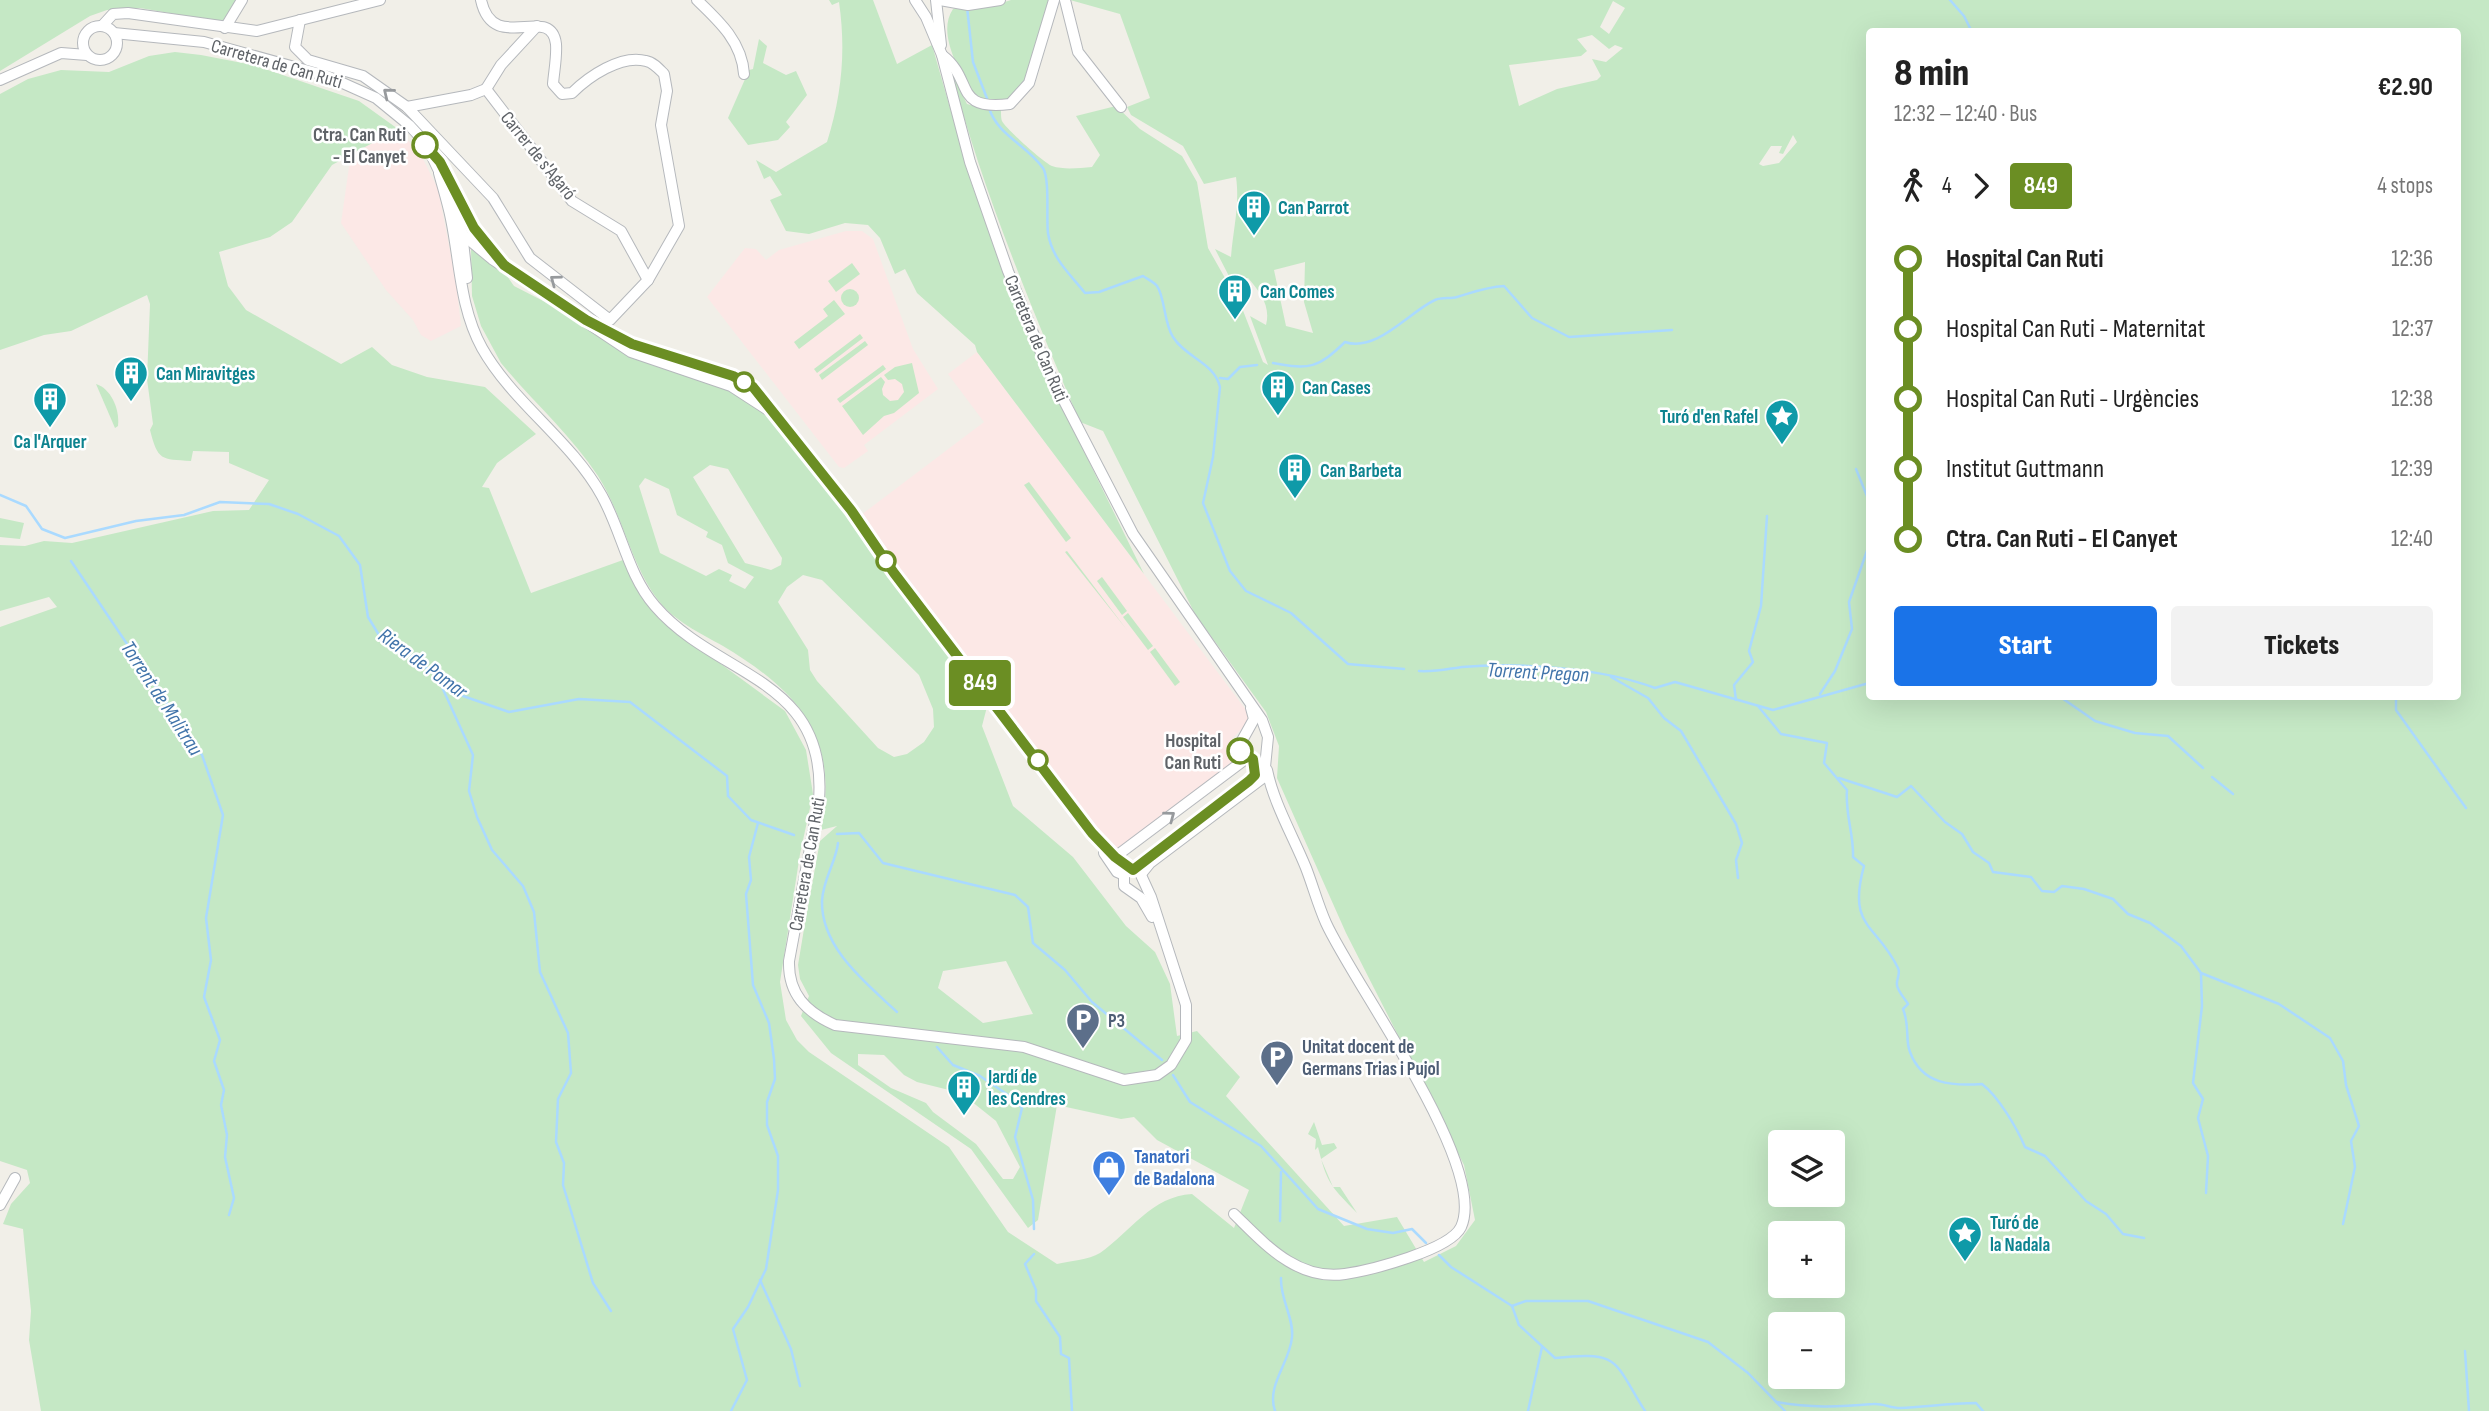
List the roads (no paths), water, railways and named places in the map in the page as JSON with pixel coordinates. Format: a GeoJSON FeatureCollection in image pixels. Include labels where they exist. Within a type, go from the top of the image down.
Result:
{"type":"FeatureCollection","features":[{"type":"Feature","properties":{"kind":"street"},"geometry":{"type":"LineString","coordinates":[[225,28],[242,0]]}},
{"type":"Feature","properties":{"kind":"street"},"geometry":{"type":"LineString","coordinates":[[61,53],[87,55],[94,60],[104,60],[116,47],[109,30],[113,14],[123,13],[257,31],[380,0]]}},
{"type":"Feature","properties":{"kind":"street"},"geometry":{"type":"LineString","coordinates":[[300,20],[295,41],[303,57],[363,76],[407,107],[493,198],[536,264],[610,320],[648,280],[679,226],[661,125],[667,91],[664,74],[649,61],[634,59],[591,75],[572,93],[562,93],[553,84],[556,42],[550,32],[537,26],[511,28],[492,24],[485,15],[481,0]]}},
{"type":"Feature","properties":{"kind":"street"},"geometry":{"type":"LineString","coordinates":[[697,0],[738,48],[744,74]]}},
{"type":"Feature","properties":{"kind":"street","name":"Carretera de Can Ruti"},"geometry":{"type":"LineString","coordinates":[[915,0],[928,21],[942,55],[970,162],[1008,271],[1048,370],[1133,534],[1267,729],[1266,746]]}},
{"type":"Feature","properties":{"kind":"street"},"geometry":{"type":"LineString","coordinates":[[928,21],[926,7],[936,0],[995,1]]}},
{"type":"Feature","properties":{"kind":"street","name":"Carretera de Can Ruti"},"geometry":{"type":"LineString","coordinates":[[936,0],[941,26],[942,55]]}},
{"type":"Feature","properties":{"kind":"street"},"geometry":{"type":"LineString","coordinates":[[941,26],[957,2],[974,0]]}},
{"type":"Feature","properties":{"kind":"street"},"geometry":{"type":"LineString","coordinates":[[942,55],[952,63],[967,94],[989,106],[1010,104],[1029,83],[1054,0]]}},
{"type":"Feature","properties":{"kind":"street"},"geometry":{"type":"LineString","coordinates":[[1065,0],[1078,51],[1121,107]]}},
{"type":"Feature","properties":{"kind":"street"},"geometry":{"type":"LineString","coordinates":[[407,107],[471,95],[486,89],[501,65],[537,26]]}},
{"type":"Feature","properties":{"kind":"street"},"geometry":{"type":"LineString","coordinates":[[0,80],[61,53],[83,39],[88,30],[109,30]]}},
{"type":"Feature","properties":{"kind":"street","name":"Carretera de Can Ruti"},"geometry":{"type":"LineString","coordinates":[[109,30],[204,42],[336,79],[358,88],[391,109],[440,162],[453,187],[475,329]]}},
{"type":"Feature","properties":{"kind":"street","name":"Carretera de Can Ruti"},"geometry":{"type":"LineString","coordinates":[[116,47],[144,36]]}},
{"type":"Feature","properties":{"kind":"street"},"geometry":{"type":"LineString","coordinates":[[83,39],[87,55]]}},
{"type":"Feature","properties":{"kind":"street","name":"Carrer de s'Agaró"},"geometry":{"type":"LineString","coordinates":[[486,89],[572,201],[621,231],[648,280]]}},
{"type":"Feature","properties":{"kind":"street","name":"Carretera de Can Ruti"},"geometry":{"type":"LineString","coordinates":[[428,148],[448,190],[462,234]]}},
{"type":"Feature","properties":{"kind":"street","name":"Carretera de Can Ruti"},"geometry":{"type":"LineString","coordinates":[[439,173],[451,219],[469,320],[500,373],[578,460],[603,497],[639,585],[674,625],[774,689],[797,714],[811,737],[820,774],[819,800],[789,961],[791,982],[801,1003],[816,1016],[835,1025],[1024,1046],[1108,1076],[1138,1080],[1157,1075],[1171,1065],[1186,1040],[1186,1005],[1163,934],[1137,873],[1124,886],[1133,891],[1163,934]]}},
{"type":"Feature","properties":{"kind":"street"},"geometry":{"type":"LineString","coordinates":[[453,187],[474,228],[504,265]]}},
{"type":"Feature","properties":{"kind":"street"},"geometry":{"type":"LineString","coordinates":[[462,234],[626,349],[731,386],[751,397]]}},
{"type":"Feature","properties":{"kind":"street"},"geometry":{"type":"LineString","coordinates":[[586,320],[663,356]]}},
{"type":"Feature","properties":{"kind":"street"},"geometry":{"type":"LineString","coordinates":[[626,349],[663,356],[730,376],[753,387],[851,510],[894,573],[1092,833],[1117,872],[1137,873]]}},
{"type":"Feature","properties":{"kind":"street"},"geometry":{"type":"LineString","coordinates":[[686,372],[693,370],[730,376]]}},
{"type":"Feature","properties":{"kind":"street"},"geometry":{"type":"LineString","coordinates":[[730,376],[778,419]]}},
{"type":"Feature","properties":{"kind":"street"},"geometry":{"type":"LineString","coordinates":[[1234,1214],[1290,1263],[1321,1275],[1345,1274],[1435,1247],[1458,1231],[1466,1208],[1460,1172],[1442,1127],[1326,923],[1259,769],[1238,746],[1254,719],[1250,705]]}},
{"type":"Feature","properties":{"kind":"street"},"geometry":{"type":"LineString","coordinates":[[1133,891],[1137,873],[1255,775],[1266,746],[1254,731],[1244,734]]}},
{"type":"Feature","properties":{"kind":"street"},"geometry":{"type":"LineString","coordinates":[[1115,857],[1259,769]]}},
{"type":"Feature","properties":{"kind":"street"},"geometry":{"type":"LineString","coordinates":[[1092,833],[1115,857],[1137,873]]}},
{"type":"Feature","properties":{"kind":"street"},"geometry":{"type":"LineString","coordinates":[[0,1205],[15,1178]]}},
{"type":"Feature","properties":{"kind":"waterway"},"geometry":{"type":"LineString","coordinates":[[1950,0],[1970,28]]}},
{"type":"Feature","properties":{"kind":"waterway"},"geometry":{"type":"LineString","coordinates":[[967,7],[973,62],[988,101]]}},
{"type":"Feature","properties":{"kind":"waterway"},"geometry":{"type":"LineString","coordinates":[[989,108],[999,126],[1043,168],[1050,242],[1068,273],[1085,293],[1099,292],[1143,276],[1152,282],[1160,291],[1173,337],[1217,379],[1220,387],[1213,457],[1203,503],[1230,571],[1246,591],[1291,613],[1348,664],[1404,669]]}},
{"type":"Feature","properties":{"kind":"waterway"},"geometry":{"type":"LineString","coordinates":[[1273,363],[1313,365],[1328,357],[1345,342],[1357,344],[1381,336],[1435,300],[1504,286],[1532,318],[1569,337],[1672,330]]}},
{"type":"Feature","properties":{"kind":"waterway"},"geometry":{"type":"LineString","coordinates":[[1220,378],[1228,379],[1240,367],[1257,365]]}},
{"type":"Feature","properties":{"kind":"waterway"},"geometry":{"type":"LineString","coordinates":[[1856,469],[1866,494]]}},
{"type":"Feature","properties":{"kind":"waterway","name":"Riera de Pomar"},"geometry":{"type":"LineString","coordinates":[[0,495],[26,506],[42,529],[65,538],[136,521],[184,515],[220,502],[269,504],[298,514],[339,536],[360,565],[368,617],[379,635],[386,637],[463,696],[509,712],[579,699],[630,702],[727,776],[728,796],[751,820],[794,835]]}},
{"type":"Feature","properties":{"kind":"waterway"},"geometry":{"type":"LineString","coordinates":[[1736,700],[1734,685],[1753,662],[1749,651],[1761,606],[1767,516]]}},
{"type":"Feature","properties":{"kind":"waterway"},"geometry":{"type":"LineString","coordinates":[[1820,694],[1835,671],[1852,629],[1849,602],[1866,554]]}},
{"type":"Feature","properties":{"kind":"waterway","name":"Torrent de Malitrau"},"geometry":{"type":"LineString","coordinates":[[71,561],[202,755],[223,815],[206,918],[211,960],[204,997],[220,1040],[214,1061],[224,1090],[221,1105],[227,1135],[225,1157],[234,1198],[229,1215]]}},
{"type":"Feature","properties":{"kind":"waterway","name":"Torrent Pregon"},"geometry":{"type":"LineString","coordinates":[[1419,671],[1509,665],[1560,668],[1634,681],[1655,688],[1675,682],[1773,710],[1866,684]]}},
{"type":"Feature","properties":{"kind":"waterway"},"geometry":{"type":"LineString","coordinates":[[437,676],[473,755],[469,791],[477,817],[492,850],[523,886],[534,912],[540,972],[568,1033],[571,1073],[558,1099],[556,1142],[564,1163],[563,1185],[593,1283],[611,1311]]}},
{"type":"Feature","properties":{"kind":"waterway"},"geometry":{"type":"LineString","coordinates":[[1611,677],[1648,698],[1664,718],[1681,731],[1736,824],[1742,843],[1736,860],[1738,878]]}},
{"type":"Feature","properties":{"kind":"waterway"},"geometry":{"type":"LineString","coordinates":[[2065,700],[2095,721],[2135,733],[2168,736],[2203,768]]}},
{"type":"Feature","properties":{"kind":"waterway"},"geometry":{"type":"LineString","coordinates":[[2396,700],[2396,710],[2466,808]]}},
{"type":"Feature","properties":{"kind":"waterway"},"geometry":{"type":"LineString","coordinates":[[1758,706],[1781,734],[1827,743],[1824,763],[1847,790],[1853,857],[1864,866],[1860,886],[1861,914],[1898,968],[1897,987],[1908,1004],[1903,1009],[1909,1047],[1915,1063],[1922,1071],[1939,1081],[1982,1084],[2007,1113],[2025,1147],[2045,1156],[2086,1201],[2106,1214],[2123,1234],[2144,1238]]}},
{"type":"Feature","properties":{"kind":"waterway"},"geometry":{"type":"LineString","coordinates":[[2212,777],[2233,794]]}},
{"type":"Feature","properties":{"kind":"waterway"},"geometry":{"type":"LineString","coordinates":[[1839,778],[1897,797],[1911,786],[1945,822],[1962,834],[1973,852],[1989,863],[1993,872],[2031,877],[2042,891],[2054,892],[2062,886],[2084,889],[2113,899],[2128,914],[2150,923],[2181,946],[2201,973],[2279,1004],[2330,1038],[2343,1061],[2346,1085],[2359,1126],[2351,1141],[2355,1167],[2343,1224]]}},
{"type":"Feature","properties":{"kind":"waterway"},"geometry":{"type":"LineString","coordinates":[[731,1411],[747,1380],[733,1329],[748,1307],[766,1269],[778,1190],[778,1156],[767,1125],[767,1102],[775,1079],[774,1059],[769,1023],[753,985],[746,894],[751,880],[749,857],[758,823]]}},
{"type":"Feature","properties":{"kind":"waterway"},"geometry":{"type":"LineString","coordinates":[[837,834],[859,833],[883,863],[1015,895],[1028,907],[1033,943],[1065,970],[1092,1002],[1162,1060]]}},
{"type":"Feature","properties":{"kind":"waterway"},"geometry":{"type":"LineString","coordinates":[[838,843],[822,901],[829,934],[859,977],[897,1012]]}},
{"type":"Feature","properties":{"kind":"waterway"},"geometry":{"type":"LineString","coordinates":[[2201,974],[2202,1006],[2193,1083],[2203,1099],[2198,1118],[2208,1156],[2206,1193]]}},
{"type":"Feature","properties":{"kind":"waterway"},"geometry":{"type":"LineString","coordinates":[[937,1047],[953,1065],[980,1076],[1014,1099],[1022,1108],[1015,1137],[1033,1200],[1034,1229]]}},
{"type":"Feature","properties":{"kind":"waterway"},"geometry":{"type":"LineString","coordinates":[[1173,1075],[1190,1102],[1261,1146],[1318,1209],[1367,1229],[1393,1233],[1412,1229],[1426,1243]]}},
{"type":"Feature","properties":{"kind":"waterway"},"geometry":{"type":"LineString","coordinates":[[1280,1221],[1281,1172]]}},
{"type":"Feature","properties":{"kind":"waterway"},"geometry":{"type":"LineString","coordinates":[[1034,1254],[1025,1264],[1036,1290],[1036,1301],[1060,1337],[1061,1354],[1069,1358],[1072,1411]]}},
{"type":"Feature","properties":{"kind":"waterway"},"geometry":{"type":"LineString","coordinates":[[1439,1255],[1451,1267],[1512,1306],[1526,1301],[1588,1301],[1708,1342],[1748,1373],[1785,1411]]}},
{"type":"Feature","properties":{"kind":"waterway"},"geometry":{"type":"LineString","coordinates":[[1275,1411],[1273,1401],[1276,1383],[1292,1337],[1281,1278]]}},
{"type":"Feature","properties":{"kind":"waterway"},"geometry":{"type":"LineString","coordinates":[[760,1280],[791,1349],[800,1386]]}},
{"type":"Feature","properties":{"kind":"waterway"},"geometry":{"type":"LineString","coordinates":[[1512,1306],[1519,1325],[1555,1358],[1592,1356],[1613,1363],[1627,1380],[1645,1411]]}},
{"type":"Feature","properties":{"kind":"waterway"},"geometry":{"type":"LineString","coordinates":[[1528,1411],[1542,1347]]}},
{"type":"Feature","properties":{"kind":"waterway"},"geometry":{"type":"LineString","coordinates":[[2465,1351],[2469,1411]]}},
{"type":"Feature","properties":{"kind":"waterway"},"geometry":{"type":"LineString","coordinates":[[1776,1402],[1824,1406],[1876,1404],[1900,1408],[1976,1403],[1983,1411]]}},
{"type":"Feature","properties":{"kind":"place","name":"Ctra. Can Ruti - El Canyet"},"geometry":{"type":"Point","coordinates":[425,145]}},
{"type":"Feature","properties":{"kind":"place","name":"Can Parrot"},"geometry":{"type":"Point","coordinates":[1254,237]}},
{"type":"Feature","properties":{"kind":"place","name":"Can Comes"},"geometry":{"type":"Point","coordinates":[1235,321]}},
{"type":"Feature","properties":{"kind":"place","name":"Can Miravitges"},"geometry":{"type":"Point","coordinates":[131,403]}},
{"type":"Feature","properties":{"kind":"place","name":"Can Cases"},"geometry":{"type":"Point","coordinates":[1278,417]}},
{"type":"Feature","properties":{"kind":"place","name":"Ca l'Arquer"},"geometry":{"type":"Point","coordinates":[50,429]}},
{"type":"Feature","properties":{"kind":"place","name":"Turó d'en Rafel"},"geometry":{"type":"Point","coordinates":[1782,446]}},
{"type":"Feature","properties":{"kind":"place","name":"Can Barbeta"},"geometry":{"type":"Point","coordinates":[1295,500]}},
{"type":"Feature","properties":{"kind":"place","name":"Hospital Can Ruti"},"geometry":{"type":"Point","coordinates":[1240,751]}},
{"type":"Feature","properties":{"kind":"place","name":"P3"},"geometry":{"type":"Point","coordinates":[1083,1050]}},
{"type":"Feature","properties":{"kind":"place","name":"Unitat docent de Germans Trias i Pujol"},"geometry":{"type":"Point","coordinates":[1277,1087]}},
{"type":"Feature","properties":{"kind":"place","name":"Jardí de les Cendres"},"geometry":{"type":"Point","coordinates":[964,1117]}},
{"type":"Feature","properties":{"kind":"place","name":"Tanatori de Badalona"},"geometry":{"type":"Point","coordinates":[1109,1197]}},
{"type":"Feature","properties":{"kind":"place","name":"Turó de la Nadala"},"geometry":{"type":"Point","coordinates":[1965,1263]}}]}
